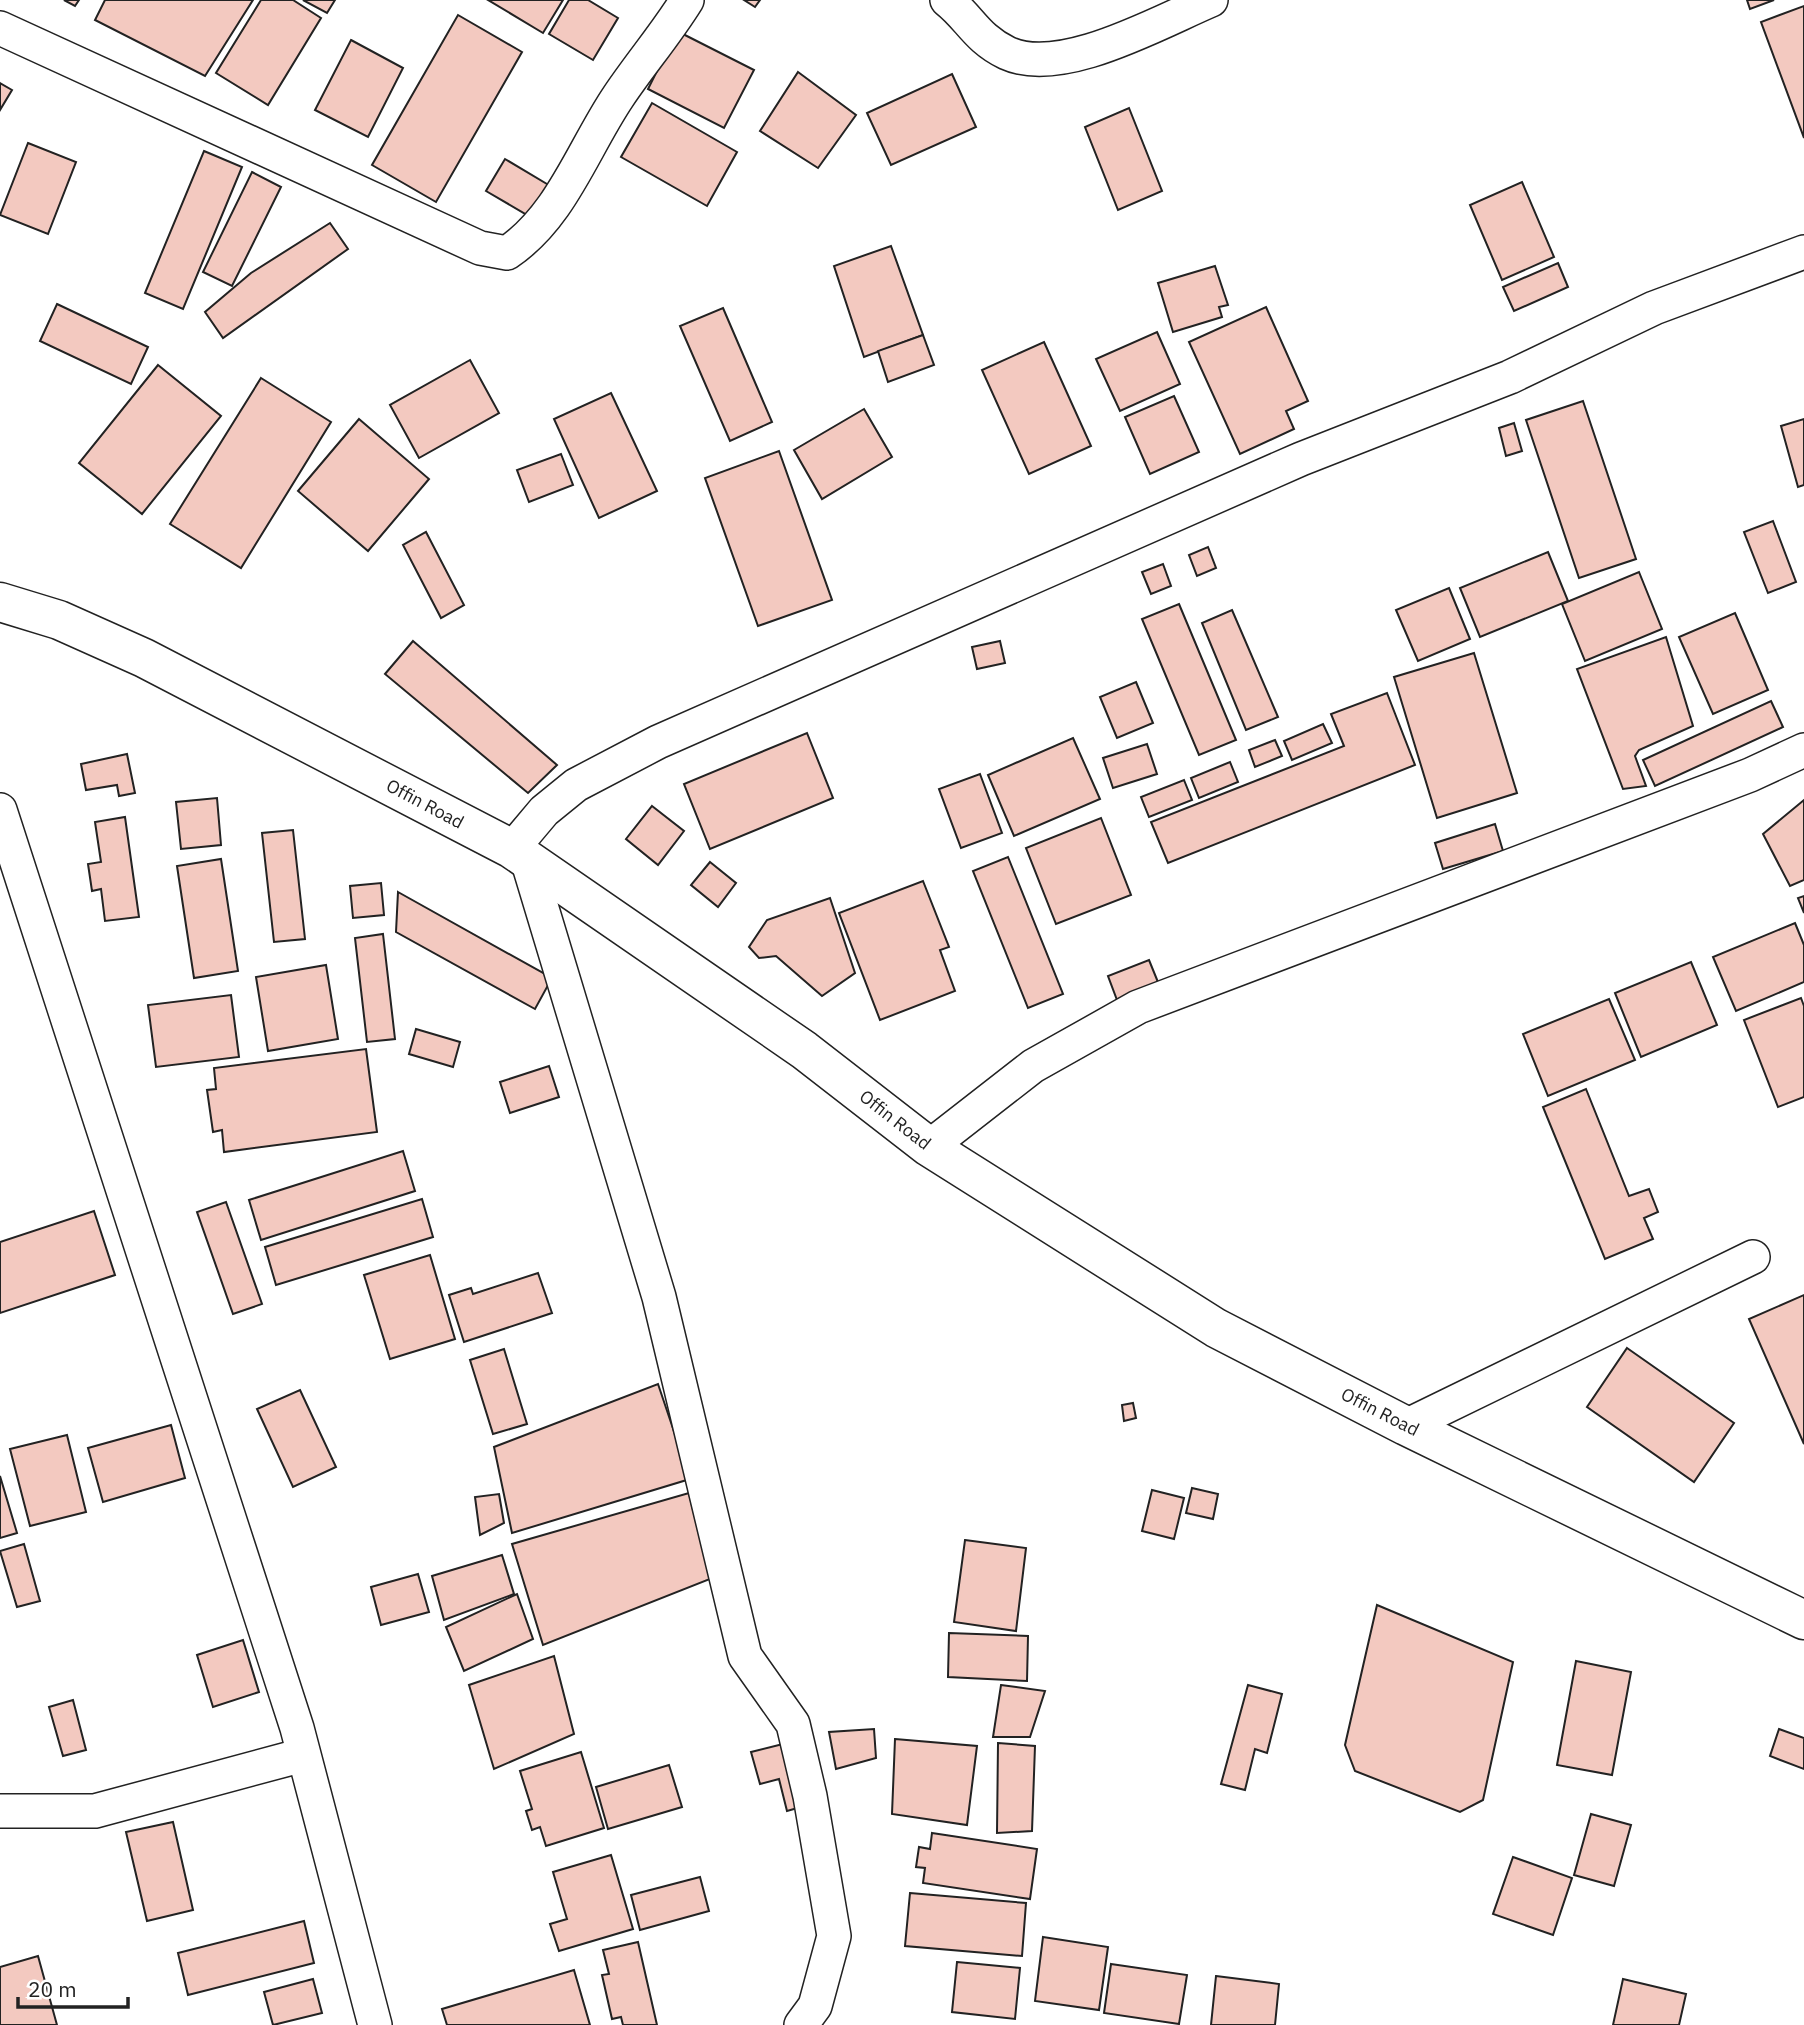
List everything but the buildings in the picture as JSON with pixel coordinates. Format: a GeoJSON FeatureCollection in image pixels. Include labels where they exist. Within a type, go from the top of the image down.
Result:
{"type":"FeatureCollection","features":[{"type":"Feature","properties":{"kind":"street"},"geometry":{"type":"LineString","coordinates":[[0,28],[480,248],[507,253],[530,238],[592,146],[617,98],[687,0]]}},
{"type":"Feature","properties":{"kind":"street"},"geometry":{"type":"LineString","coordinates":[[947,0],[977,34],[1009,54],[1036,61],[1077,57],[1211,0]]}},
{"type":"Feature","properties":{"kind":"street"},"geometry":{"type":"LineString","coordinates":[[801,2025],[815,2006],[834,1936],[807,1784],[793,1724],[745,1656],[659,1297],[519,854],[544,811],[576,785],[658,741],[1301,459],[1510,377],[1654,308],[1804,252]]}},
{"type":"Feature","properties":{"kind":"street","name":"Offin Road"},"geometry":{"type":"LineString","coordinates":[[0,602],[59,620],[144,658],[519,854],[804,1050],[929,1147],[1216,1328],[1406,1426],[1804,1620]]}},
{"type":"Feature","properties":{"kind":"street"},"geometry":{"type":"LineString","coordinates":[[929,1147],[1033,1066],[1138,1007],[1750,775],[1804,750]]}},
{"type":"Feature","properties":{"kind":"street"},"geometry":{"type":"LineString","coordinates":[[0,810],[297,1728],[375,2025]]}},
{"type":"Feature","properties":{"kind":"street"},"geometry":{"type":"LineString","coordinates":[[1406,1426],[1754,1257]]}},
{"type":"Feature","properties":{"kind":"street"},"geometry":{"type":"LineString","coordinates":[[0,1811],[95,1811],[303,1755]]}}]}
